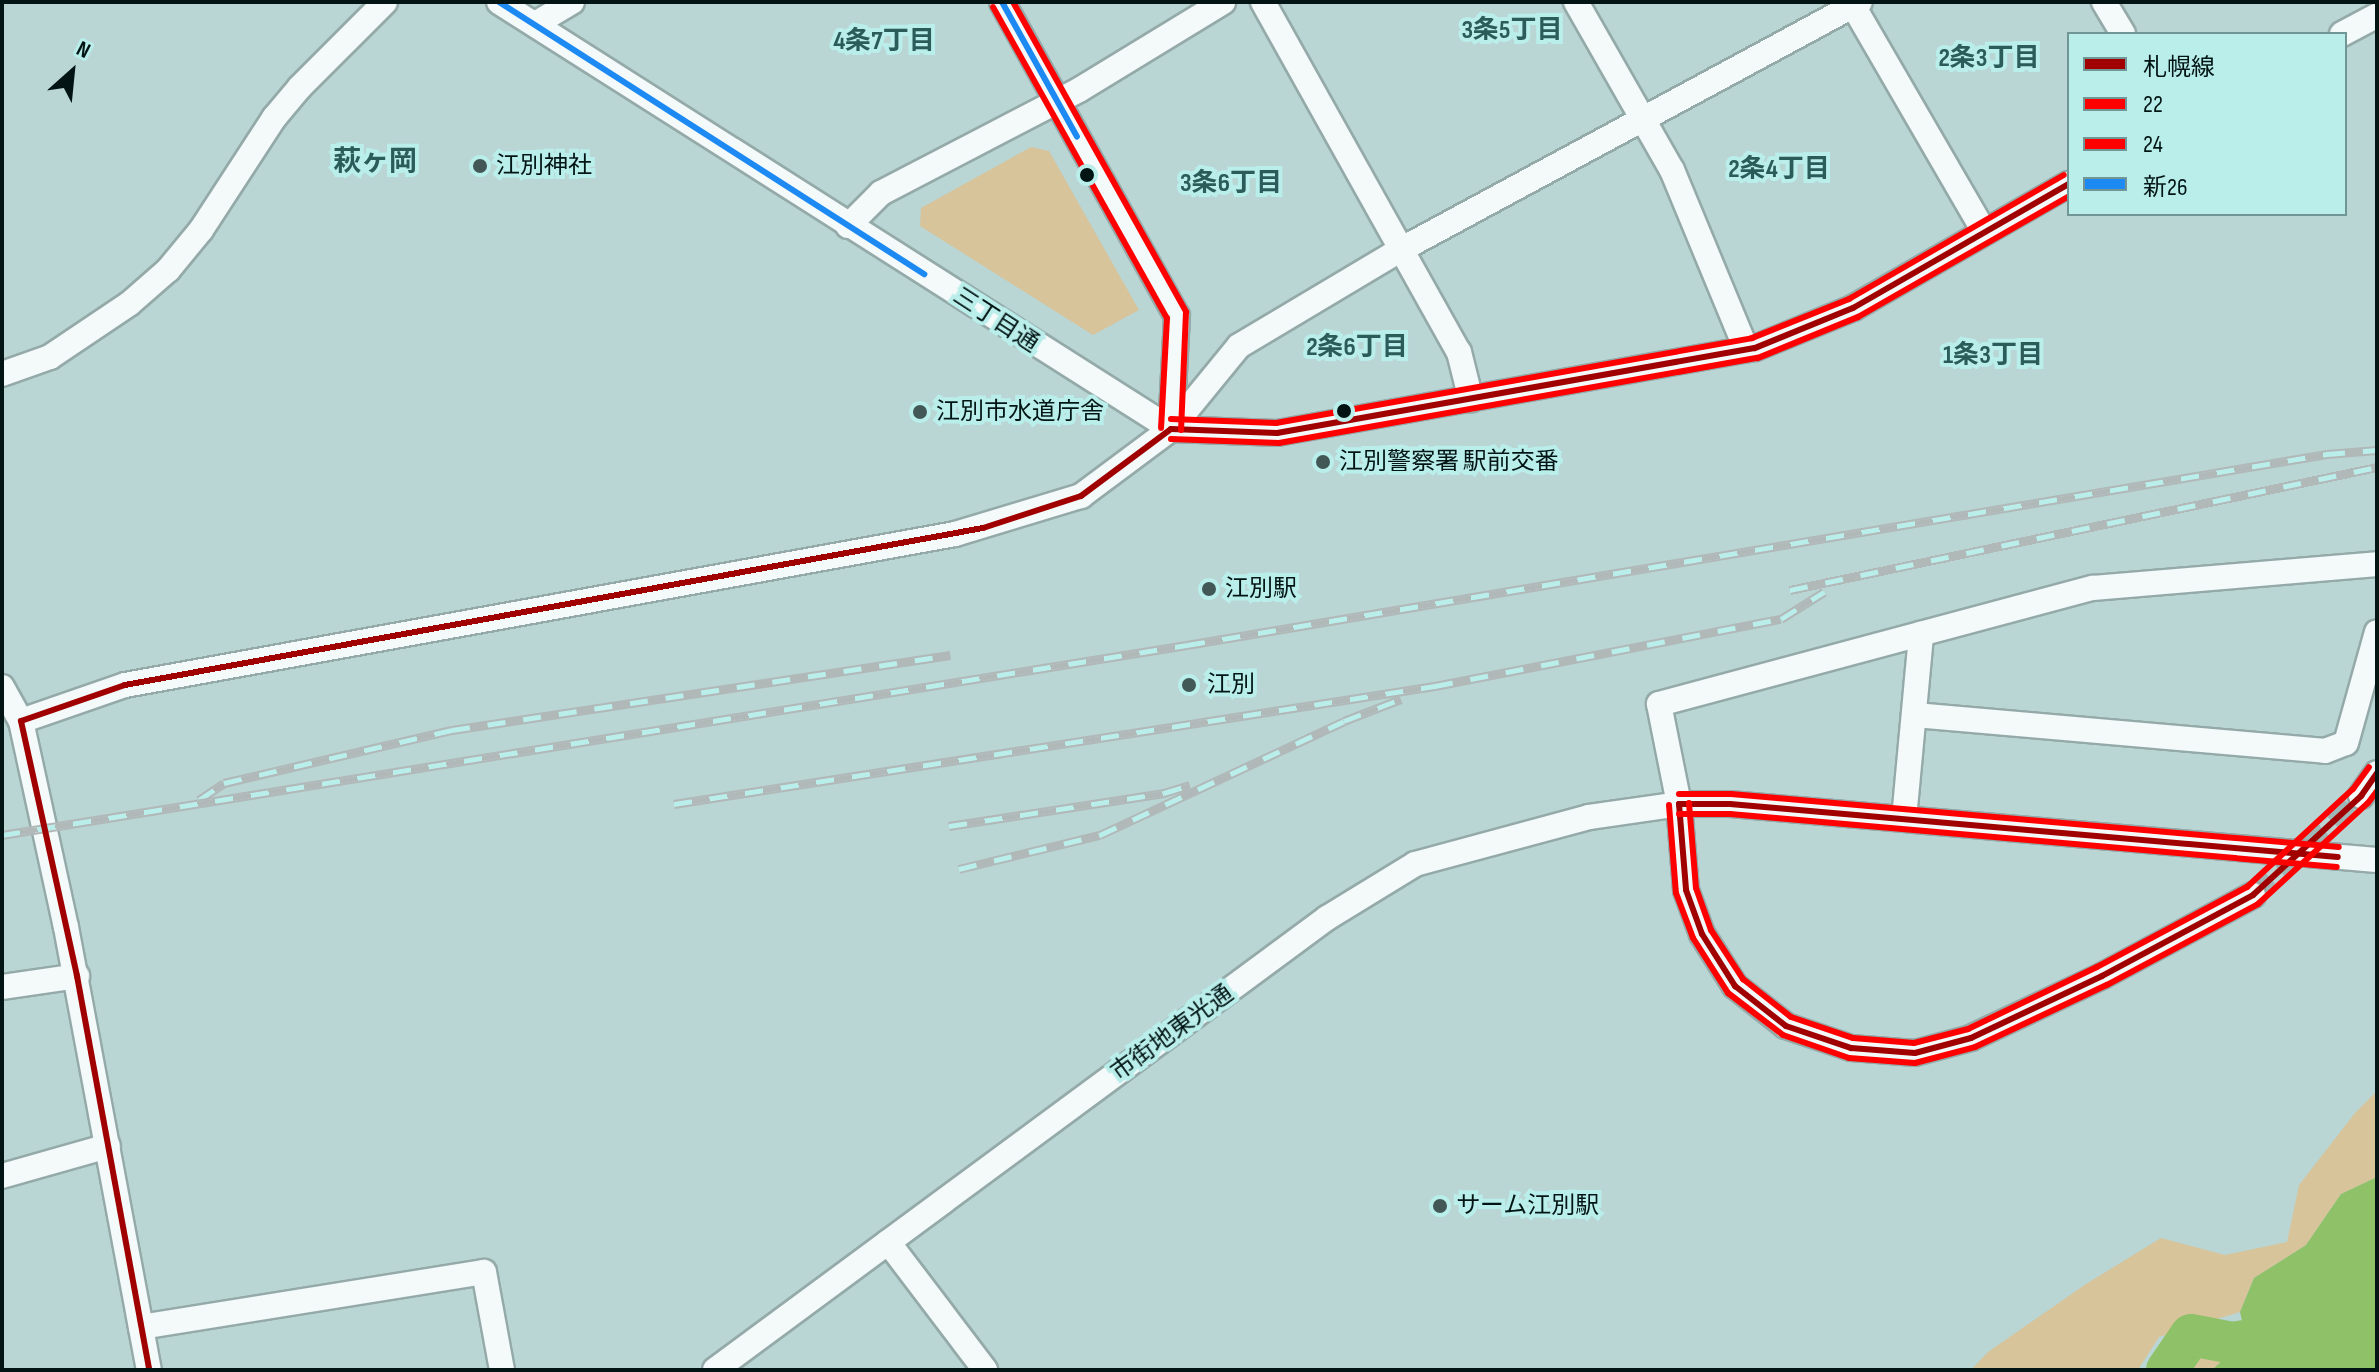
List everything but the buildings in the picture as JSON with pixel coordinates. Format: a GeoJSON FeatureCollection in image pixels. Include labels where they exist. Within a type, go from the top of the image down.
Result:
{"type":"FeatureCollection","features":[{"type":"Feature","properties":{"kind":"street"},"geometry":{"type":"LineString","coordinates":[[2,374],[50,357],[129,304],[168,270],[201,230],[274,118],[300,87],[385,2]]}},
{"type":"Feature","properties":{"kind":"street","name":"三丁目通"},"geometry":{"type":"LineString","coordinates":[[499,2],[1171,429]]}},
{"type":"Feature","properties":{"kind":"street"},"geometry":{"type":"LineString","coordinates":[[535,24],[572,2]]}},
{"type":"Feature","properties":{"kind":"street"},"geometry":{"type":"LineString","coordinates":[[1002,2],[1177,316],[1171,429]]}},
{"type":"Feature","properties":{"kind":"street"},"geometry":{"type":"LineString","coordinates":[[848,226],[881,193],[1057,102],[1223,2]]}},
{"type":"Feature","properties":{"kind":"street"},"geometry":{"type":"LineString","coordinates":[[1263,2],[1459,352],[1471,400]]}},
{"type":"Feature","properties":{"kind":"street"},"geometry":{"type":"LineString","coordinates":[[1576,2],[1672,170],[1746,349]]}},
{"type":"Feature","properties":{"kind":"street"},"geometry":{"type":"LineString","coordinates":[[2104,2],[2122,32]]}},
{"type":"Feature","properties":{"kind":"street"},"geometry":{"type":"LineString","coordinates":[[21,721],[125,685],[983,528],[1081,496],[1171,429],[1239,346],[1402,249],[1855,3],[1983,230]]}},
{"type":"Feature","properties":{"kind":"street"},"geometry":{"type":"LineString","coordinates":[[2346,32],[2377,15]]}},
{"type":"Feature","properties":{"kind":"street"},"geometry":{"type":"LineString","coordinates":[[1171,429],[1277,433],[1746,349],[1853,308],[1983,230],[2067,185]]}},
{"type":"Feature","properties":{"kind":"street"},"geometry":{"type":"LineString","coordinates":[[2253,895],[2102,976],[1971,1038],[1915,1053],[1851,1048],[1786,1026],[1735,986],[1702,934],[1686,890],[1679,804],[1659,704],[2093,588],[2377,564]]}},
{"type":"Feature","properties":{"kind":"street"},"geometry":{"type":"LineString","coordinates":[[1915,715],[2325,751],[2346,743],[2377,632]]}},
{"type":"Feature","properties":{"kind":"street"},"geometry":{"type":"LineString","coordinates":[[1904,819],[1921,634]]}},
{"type":"Feature","properties":{"kind":"street"},"geometry":{"type":"LineString","coordinates":[[2,687],[21,721],[77,976],[149,1370]]}},
{"type":"Feature","properties":{"kind":"street"},"geometry":{"type":"LineString","coordinates":[[2361,796],[2377,773]]}},
{"type":"Feature","properties":{"kind":"street","name":"市街地東光通"},"geometry":{"type":"LineString","coordinates":[[724,1367],[888,1242],[1371,889],[1415,864],[1589,817],[1679,804],[1730,804],[2377,860]]}},
{"type":"Feature","properties":{"kind":"street"},"geometry":{"type":"LineString","coordinates":[[2,987],[77,976]]}},
{"type":"Feature","properties":{"kind":"street"},"geometry":{"type":"LineString","coordinates":[[2,1176],[108,1146]]}},
{"type":"Feature","properties":{"kind":"street"},"geometry":{"type":"LineString","coordinates":[[888,1242],[985,1370]]}},
{"type":"Feature","properties":{"kind":"street"},"geometry":{"type":"LineString","coordinates":[[141,1327],[484,1272],[502,1370]]}},
{"type":"Feature","properties":{"kind":"shaded area"},"geometry":{"type":"Polygon","coordinates":[[[1031,147],[1049,151],[1139,310],[1093,335],[920,226],[921,208],[1031,147]]]}},
{"type":"Feature","properties":{"kind":"shaded area"},"geometry":{"type":"Polygon","coordinates":[[[2377,1091],[2377,1177],[2341,1194],[2306,1245],[2254,1278],[2240,1312],[2159,1337],[2138,1370],[1971,1370],[1988,1352],[2086,1284],[2161,1238],[2225,1255],[2287,1242],[2299,1185],[2355,1113],[2377,1091]]]}},
{"type":"Feature","properties":{"kind":"shaded area"},"geometry":{"type":"Polygon","coordinates":[[[2377,1177],[2377,1370],[2212,1370],[2246,1339],[2240,1312],[2254,1278],[2306,1245],[2341,1194],[2377,1177]]]}},
{"type":"Feature","properties":{"kind":"shaded area"},"geometry":{"type":"Polygon","coordinates":[[[2196,1343],[2233,1351],[2212,1370],[2179,1370],[2196,1343]]]}},
{"type":"Feature","properties":{"kind":"waterway"},"geometry":{"type":"LineString","coordinates":[[2167,1370],[2191,1335],[2233,1343],[2377,1318]]}},
{"type":"Feature","properties":{"kind":"tunnel"},"geometry":{"type":"LineString","coordinates":[[2253,895],[2361,796]]}},
{"type":"Feature","properties":{"kind":"railway"},"geometry":{"type":"LineString","coordinates":[[2,835],[1187,645],[2327,454],[2377,450]]}},
{"type":"Feature","properties":{"kind":"railway"},"geometry":{"type":"LineString","coordinates":[[1790,590],[2377,467]]}},
{"type":"Feature","properties":{"kind":"railway"},"geometry":{"type":"LineString","coordinates":[[674,804],[1435,686],[1781,619],[1824,592]]}},
{"type":"Feature","properties":{"kind":"railway"},"geometry":{"type":"LineString","coordinates":[[199,800],[224,783],[452,730],[950,655]]}},
{"type":"Feature","properties":{"kind":"railway"},"geometry":{"type":"LineString","coordinates":[[959,869],[1100,835],[1344,721],[1401,699]]}},
{"type":"Feature","properties":{"kind":"railway"},"geometry":{"type":"LineString","coordinates":[[949,826],[1164,793],[1190,785]]}},
{"type":"Feature","properties":{"kind":"transit line","name":"新26"},"geometry":{"type":"LineString","coordinates":[[499,2],[924,274]]}},
{"type":"Feature","properties":{"kind":"transit line","name":"新26"},"geometry":{"type":"LineString","coordinates":[[1002,2],[1077,137]]}},
{"type":"Feature","properties":{"kind":"transit line","name":"24"},"geometry":{"type":"LineString","coordinates":[[1013,2],[1186,312],[1181,430]]}},
{"type":"Feature","properties":{"kind":"transit line","name":"22"},"geometry":{"type":"LineString","coordinates":[[993,7],[1167,318],[1161,428]]}},
{"type":"Feature","properties":{"kind":"transit line","name":"24"},"geometry":{"type":"LineString","coordinates":[[1171,419],[1276,423],[1752,338],[1849,299],[2064,175]]}},
{"type":"Feature","properties":{"kind":"transit line","name":"札幌線"},"geometry":{"type":"LineString","coordinates":[[1171,429],[1277,433],[1755,348],[1853,308],[2067,185]]}},
{"type":"Feature","properties":{"kind":"transit line","name":"22"},"geometry":{"type":"LineString","coordinates":[[1171,439],[1279,443],[1758,358],[1858,317],[2067,197]]}},
{"type":"Feature","properties":{"kind":"transit line","name":"札幌線"},"geometry":{"type":"LineString","coordinates":[[21,721],[125,685],[983,528],[1081,496],[1171,429]]}},
{"type":"Feature","properties":{"kind":"transit line","name":"札幌線"},"geometry":{"type":"LineString","coordinates":[[21,721],[77,976],[149,1370]]}},
{"type":"Feature","properties":{"kind":"transit line","name":"24"},"geometry":{"type":"LineString","coordinates":[[1689,803],[1696,888],[1711,930],[1743,979],[1791,1017],[1853,1038],[1914,1043],[1968,1029],[2097,967],[2247,887],[2353,789],[2369,767]]}},
{"type":"Feature","properties":{"kind":"transit line","name":"札幌線"},"geometry":{"type":"LineString","coordinates":[[1679,804],[1686,890],[1702,934],[1735,986],[1786,1026],[1851,1048],[1915,1053],[1971,1038],[2102,976],[2253,895],[2361,796],[2377,773]]}},
{"type":"Feature","properties":{"kind":"transit line","name":"22"},"geometry":{"type":"LineString","coordinates":[[1669,805],[1676,893],[1693,938],[1728,993],[1783,1035],[1849,1058],[1915,1063],[1975,1047],[2107,985],[2258,904],[2368,803],[2377,791]]}},
{"type":"Feature","properties":{"kind":"transit line","name":"24"},"geometry":{"type":"LineString","coordinates":[[1679,794],[1731,794],[2339,847]]}},
{"type":"Feature","properties":{"kind":"transit line","name":"札幌線"},"geometry":{"type":"LineString","coordinates":[[1679,804],[1730,804],[2338,857]]}},
{"type":"Feature","properties":{"kind":"transit line","name":"22"},"geometry":{"type":"LineString","coordinates":[[1679,814],[1730,814],[2337,867]]}},
{"type":"Feature","properties":{"kind":"place","name":"江別神社"},"geometry":{"type":"Point","coordinates":[480,166]}},
{"type":"Feature","properties":{"kind":"place","name":"江別市水道庁舎"},"geometry":{"type":"Point","coordinates":[920,412]}},
{"type":"Feature","properties":{"kind":"place","name":"江別警察署 駅前交番"},"geometry":{"type":"Point","coordinates":[1323,462]}},
{"type":"Feature","properties":{"kind":"place","name":"江別駅"},"geometry":{"type":"Point","coordinates":[1209,589]}},
{"type":"Feature","properties":{"kind":"place","name":"江別"},"geometry":{"type":"Point","coordinates":[1189,685]}},
{"type":"Feature","properties":{"kind":"place","name":"サーム江別駅"},"geometry":{"type":"Point","coordinates":[1440,1206]}},
{"type":"Feature","properties":{"kind":"district","name":"3条5丁目"},"geometry":{"type":"Point","coordinates":[1512,31]}},
{"type":"Feature","properties":{"kind":"district","name":"4条7丁目"},"geometry":{"type":"Point","coordinates":[884,42]}},
{"type":"Feature","properties":{"kind":"district","name":"2条3丁目"},"geometry":{"type":"Point","coordinates":[1989,59]}},
{"type":"Feature","properties":{"kind":"district","name":"萩ヶ岡"},"geometry":{"type":"Point","coordinates":[375,162]}},
{"type":"Feature","properties":{"kind":"district","name":"2条4丁目"},"geometry":{"type":"Point","coordinates":[1779,170]}},
{"type":"Feature","properties":{"kind":"district","name":"3条6丁目"},"geometry":{"type":"Point","coordinates":[1231,184]}},
{"type":"Feature","properties":{"kind":"district","name":"2条6丁目"},"geometry":{"type":"Point","coordinates":[1357,348]}},
{"type":"Feature","properties":{"kind":"district","name":"1条3丁目"},"geometry":{"type":"Point","coordinates":[1993,356]}}]}
